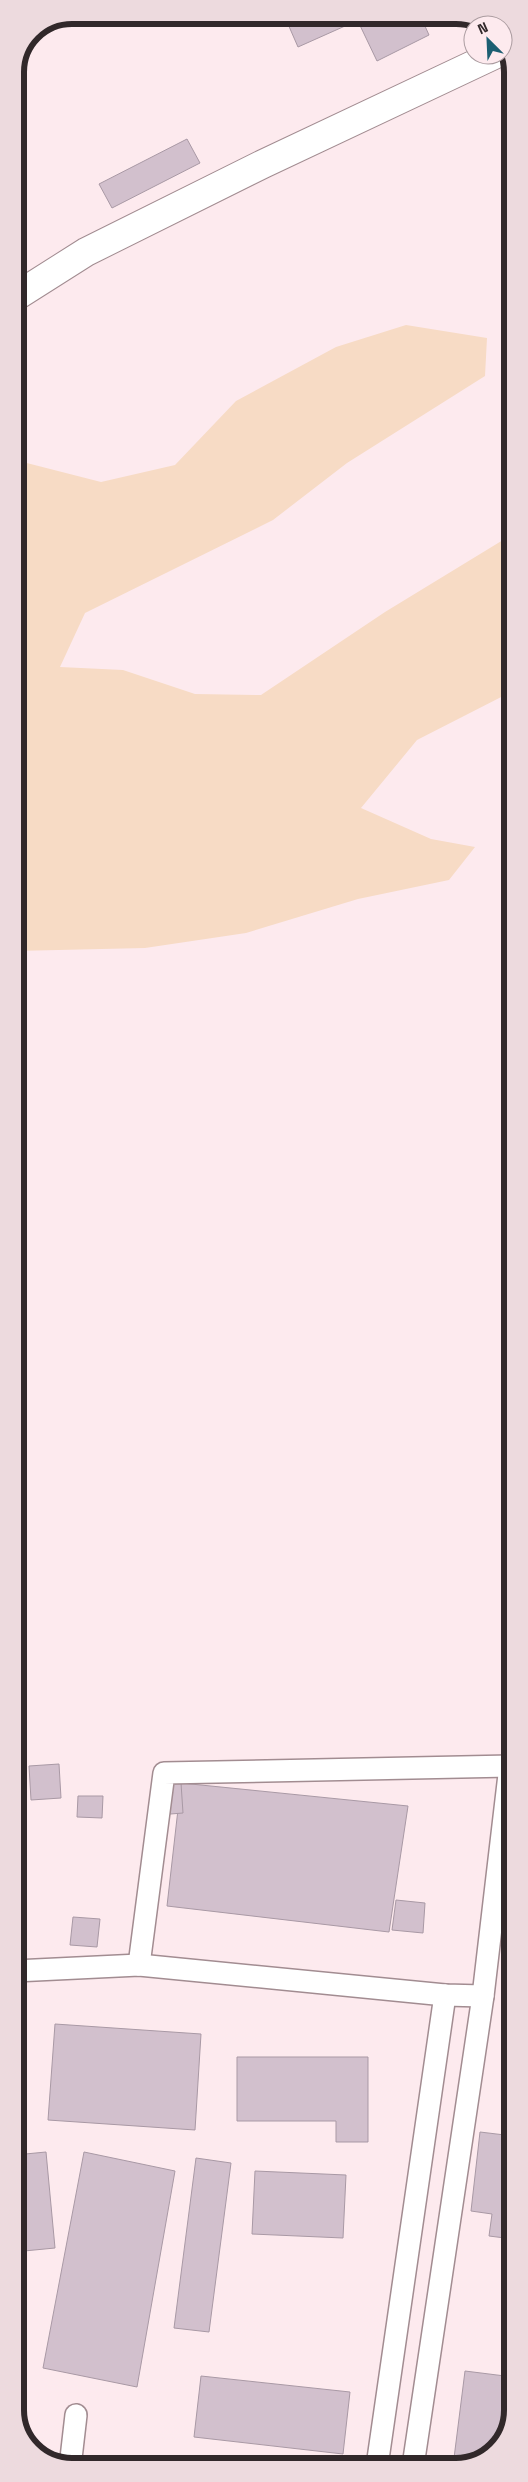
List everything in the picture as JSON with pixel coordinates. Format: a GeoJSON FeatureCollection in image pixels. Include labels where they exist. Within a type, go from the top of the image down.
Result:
{"type":"FeatureCollection","features":[{"type":"Feature","properties":{"kind":"street"},"geometry":{"type":"LineString","coordinates":[[24,291],[95,247],[263,164],[473,65]]}},
{"type":"Feature","properties":{"kind":"lane"},"geometry":{"type":"LineString","coordinates":[[139,1965],[164,1773],[504,1766]]}},
{"type":"Feature","properties":{"kind":"lane"},"geometry":{"type":"LineString","coordinates":[[414,2458],[483,1996],[504,1824]]}},
{"type":"Feature","properties":{"kind":"lane"},"geometry":{"type":"LineString","coordinates":[[24,1971],[139,1965],[446,1995],[483,1996]]}},
{"type":"Feature","properties":{"kind":"lane"},"geometry":{"type":"LineString","coordinates":[[378,2458],[446,1995]]}},
{"type":"Feature","properties":{"kind":"lane"},"geometry":{"type":"LineString","coordinates":[[71,2458],[76,2415]]}},
{"type":"Feature","properties":{"kind":"shaded area"},"geometry":{"type":"Polygon","coordinates":[[[406,325],[487,338],[485,376],[347,463],[273,520],[85,613],[60,667],[123,670],[195,694],[261,695],[385,612],[504,539],[504,696],[417,740],[361,808],[431,839],[475,847],[449,880],[358,899],[246,933],[145,948],[24,951],[24,462],[101,482],[175,465],[236,401],[336,347],[406,325]]]}},
{"type":"Feature","properties":{"kind":"building"},"geometry":{"type":"Polygon","coordinates":[[[288,24],[350,24],[298,47],[288,24]]]}},
{"type":"Feature","properties":{"kind":"building"},"geometry":{"type":"Polygon","coordinates":[[[359,24],[424,24],[429,35],[377,61],[359,24]]]}},
{"type":"Feature","properties":{"kind":"building"},"geometry":{"type":"Polygon","coordinates":[[[187,139],[200,163],[112,208],[99,184],[187,139]]]}},
{"type":"Feature","properties":{"kind":"building"},"geometry":{"type":"Polygon","coordinates":[[[59,1764],[61,1798],[31,1800],[29,1766],[59,1764]]]}},
{"type":"Feature","properties":{"kind":"building"},"geometry":{"type":"Polygon","coordinates":[[[181,1783],[408,1806],[389,1932],[167,1906],[181,1783]]]}},
{"type":"Feature","properties":{"kind":"building"},"geometry":{"type":"Polygon","coordinates":[[[181,1783],[183,1813],[158,1815],[157,1785],[181,1783]]]}},
{"type":"Feature","properties":{"kind":"building"},"geometry":{"type":"Polygon","coordinates":[[[78,1796],[103,1796],[102,1818],[77,1817],[78,1796]]]}},
{"type":"Feature","properties":{"kind":"building"},"geometry":{"type":"Polygon","coordinates":[[[396,1900],[425,1903],[423,1933],[392,1930],[396,1900]]]}},
{"type":"Feature","properties":{"kind":"building"},"geometry":{"type":"Polygon","coordinates":[[[73,1917],[100,1919],[97,1947],[70,1945],[73,1917]]]}},
{"type":"Feature","properties":{"kind":"building"},"geometry":{"type":"Polygon","coordinates":[[[55,2024],[201,2034],[195,2130],[48,2120],[55,2024]]]}},
{"type":"Feature","properties":{"kind":"building"},"geometry":{"type":"Polygon","coordinates":[[[237,2057],[368,2057],[368,2142],[336,2142],[336,2121],[237,2121],[237,2057]]]}},
{"type":"Feature","properties":{"kind":"building"},"geometry":{"type":"Polygon","coordinates":[[[480,2132],[504,2135],[504,2238],[489,2236],[492,2214],[471,2211],[480,2132]]]}},
{"type":"Feature","properties":{"kind":"building"},"geometry":{"type":"Polygon","coordinates":[[[46,2152],[55,2248],[24,2251],[24,2154],[46,2152]]]}},
{"type":"Feature","properties":{"kind":"building"},"geometry":{"type":"Polygon","coordinates":[[[84,2152],[175,2171],[137,2387],[43,2368],[84,2152]]]}},
{"type":"Feature","properties":{"kind":"building"},"geometry":{"type":"Polygon","coordinates":[[[196,2158],[231,2163],[209,2332],[174,2328],[196,2158]]]}},
{"type":"Feature","properties":{"kind":"building"},"geometry":{"type":"Polygon","coordinates":[[[255,2171],[346,2175],[343,2238],[252,2234],[255,2171]]]}},
{"type":"Feature","properties":{"kind":"building"},"geometry":{"type":"Polygon","coordinates":[[[465,2371],[504,2376],[504,2416],[498,2434],[492,2442],[477,2453],[469,2457],[454,2458],[465,2371]]]}},
{"type":"Feature","properties":{"kind":"building"},"geometry":{"type":"Polygon","coordinates":[[[201,2376],[350,2392],[343,2454],[194,2437],[201,2376]]]}}]}
